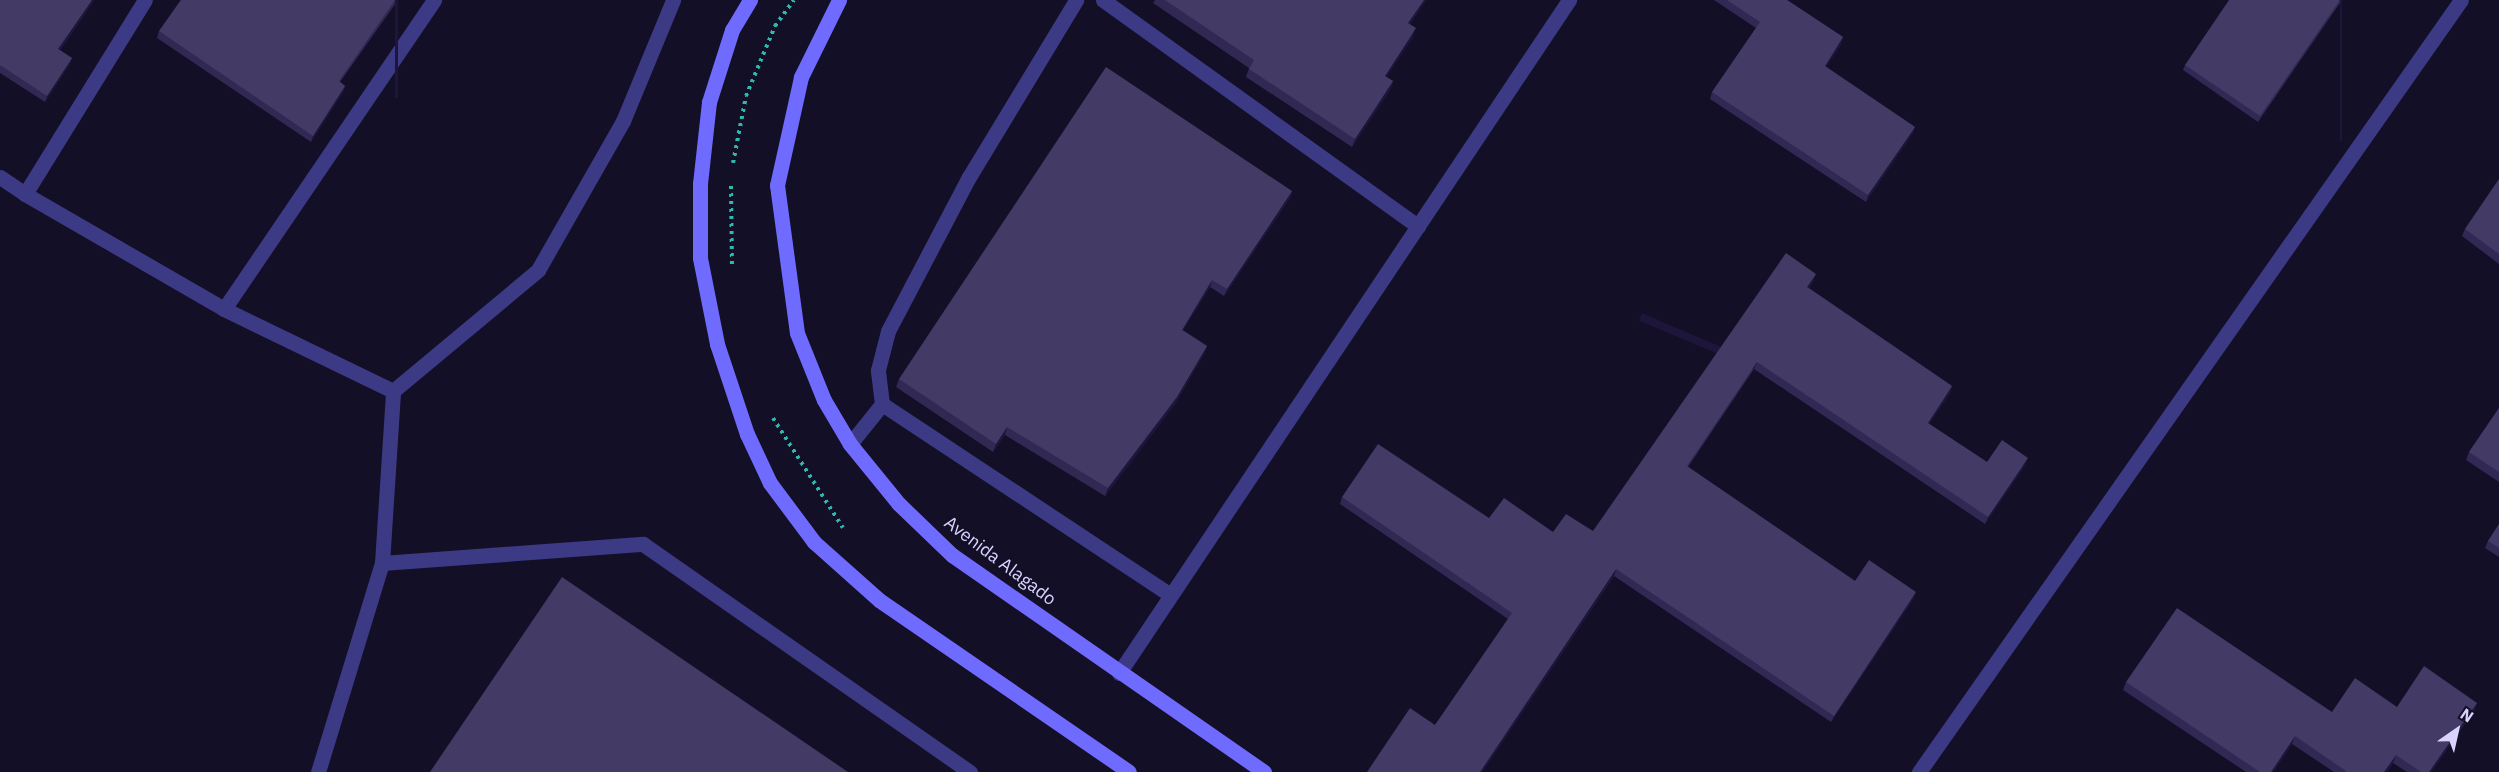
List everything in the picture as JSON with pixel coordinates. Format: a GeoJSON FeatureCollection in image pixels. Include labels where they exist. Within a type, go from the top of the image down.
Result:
{"type":"FeatureCollection","features":[{"type":"Feature","properties":{"kind":"main road"},"geometry":{"type":"LineString","coordinates":[[750,0],[732,30],[709,102],[700,184],[700,258],[717,344],[747,434],[770,483],[814,542],[879,600],[1129,772]]}},
{"type":"Feature","properties":{"kind":"main road","name":"Avenida Alagado"},"geometry":{"type":"LineString","coordinates":[[839,0],[801,76],[777,185],[797,333],[850,444],[899,504],[952,555],[1264,772]]}},
{"type":"Feature","properties":{"kind":"street"},"geometry":{"type":"LineString","coordinates":[[26,194],[145,0]]}},
{"type":"Feature","properties":{"kind":"street"},"geometry":{"type":"LineString","coordinates":[[224,309],[434,0]]}},
{"type":"Feature","properties":{"kind":"street"},"geometry":{"type":"LineString","coordinates":[[318,772],[382,563],[393,392],[538,270],[623,121],[673,0]]}},
{"type":"Feature","properties":{"kind":"street"},"geometry":{"type":"LineString","coordinates":[[850,444],[882,404],[878,370],[888,331],[969,177],[1076,0]]}},
{"type":"Feature","properties":{"kind":"street"},"geometry":{"type":"LineString","coordinates":[[1103,0],[1418,226]]}},
{"type":"Feature","properties":{"kind":"street"},"geometry":{"type":"LineString","coordinates":[[1119,673],[1569,0]]}},
{"type":"Feature","properties":{"kind":"street"},"geometry":{"type":"LineString","coordinates":[[1919,772],[2461,0]]}},
{"type":"Feature","properties":{"kind":"street"},"geometry":{"type":"LineString","coordinates":[[0,177],[224,309],[393,392]]}},
{"type":"Feature","properties":{"kind":"street"},"geometry":{"type":"LineString","coordinates":[[882,404],[1171,595]]}},
{"type":"Feature","properties":{"kind":"street"},"geometry":{"type":"LineString","coordinates":[[382,563],[644,544],[970,772]]}},
{"type":"Feature","properties":{"kind":"building"},"geometry":{"type":"Polygon","coordinates":[[[0,0],[92,0],[58,49],[72,58],[47,96],[0,65],[0,0]]]}},
{"type":"Feature","properties":{"kind":"building"},"geometry":{"type":"Polygon","coordinates":[[[181,0],[395,0],[339,81],[345,86],[313,136],[159,31],[181,0]]]}},
{"type":"Feature","properties":{"kind":"building"},"geometry":{"type":"Polygon","coordinates":[[[1165,0],[1424,0],[1408,23],[1416,28],[1385,76],[1393,81],[1355,139],[1249,69],[1254,60],[1165,0]]]}},
{"type":"Feature","properties":{"kind":"building"},"geometry":{"type":"Polygon","coordinates":[[[1727,0],[1787,0],[1843,37],[1825,66],[1915,127],[1868,195],[1712,92],[1760,22],[1727,0]]]}},
{"type":"Feature","properties":{"kind":"building"},"geometry":{"type":"Polygon","coordinates":[[[2229,0],[2340,0],[2260,116],[2185,65],[2229,0]]]}},
{"type":"Feature","properties":{"kind":"building"},"geometry":{"type":"Polygon","coordinates":[[[1106,67],[1292,191],[1227,289],[1212,280],[1182,330],[1207,346],[1177,397],[1108,488],[1007,427],[996,444],[899,379],[1106,67]]]}},
{"type":"Feature","properties":{"kind":"building"},"geometry":{"type":"Polygon","coordinates":[[[2499,179],[2499,254],[2465,229],[2499,179]]]}},
{"type":"Feature","properties":{"kind":"building"},"geometry":{"type":"Polygon","coordinates":[[[1786,253],[1816,274],[1807,287],[1952,386],[1928,423],[1987,462],[2002,440],[2028,458],[1988,517],[1757,362],[1687,466],[1855,581],[1869,560],[1916,592],[1834,716],[1616,569],[1480,772],[1367,772],[1410,708],[1435,725],[1512,613],[1342,497],[1378,444],[1489,518],[1504,498],[1553,532],[1566,514],[1593,531],[1786,253]]]}},
{"type":"Feature","properties":{"kind":"building"},"geometry":{"type":"Polygon","coordinates":[[[2499,408],[2499,472],[2469,452],[2499,408]]]}},
{"type":"Feature","properties":{"kind":"building"},"geometry":{"type":"Polygon","coordinates":[[[2499,524],[2499,548],[2488,541],[2499,524]]]}},
{"type":"Feature","properties":{"kind":"building"},"geometry":{"type":"Polygon","coordinates":[[[562,577],[848,772],[430,772],[562,577]]]}},
{"type":"Feature","properties":{"kind":"building"},"geometry":{"type":"Polygon","coordinates":[[[2177,608],[2332,712],[2355,678],[2397,707],[2424,666],[2477,703],[2429,772],[2421,772],[2396,755],[2384,772],[2345,772],[2295,736],[2271,772],[2260,772],[2126,682],[2177,608]]]}}]}
